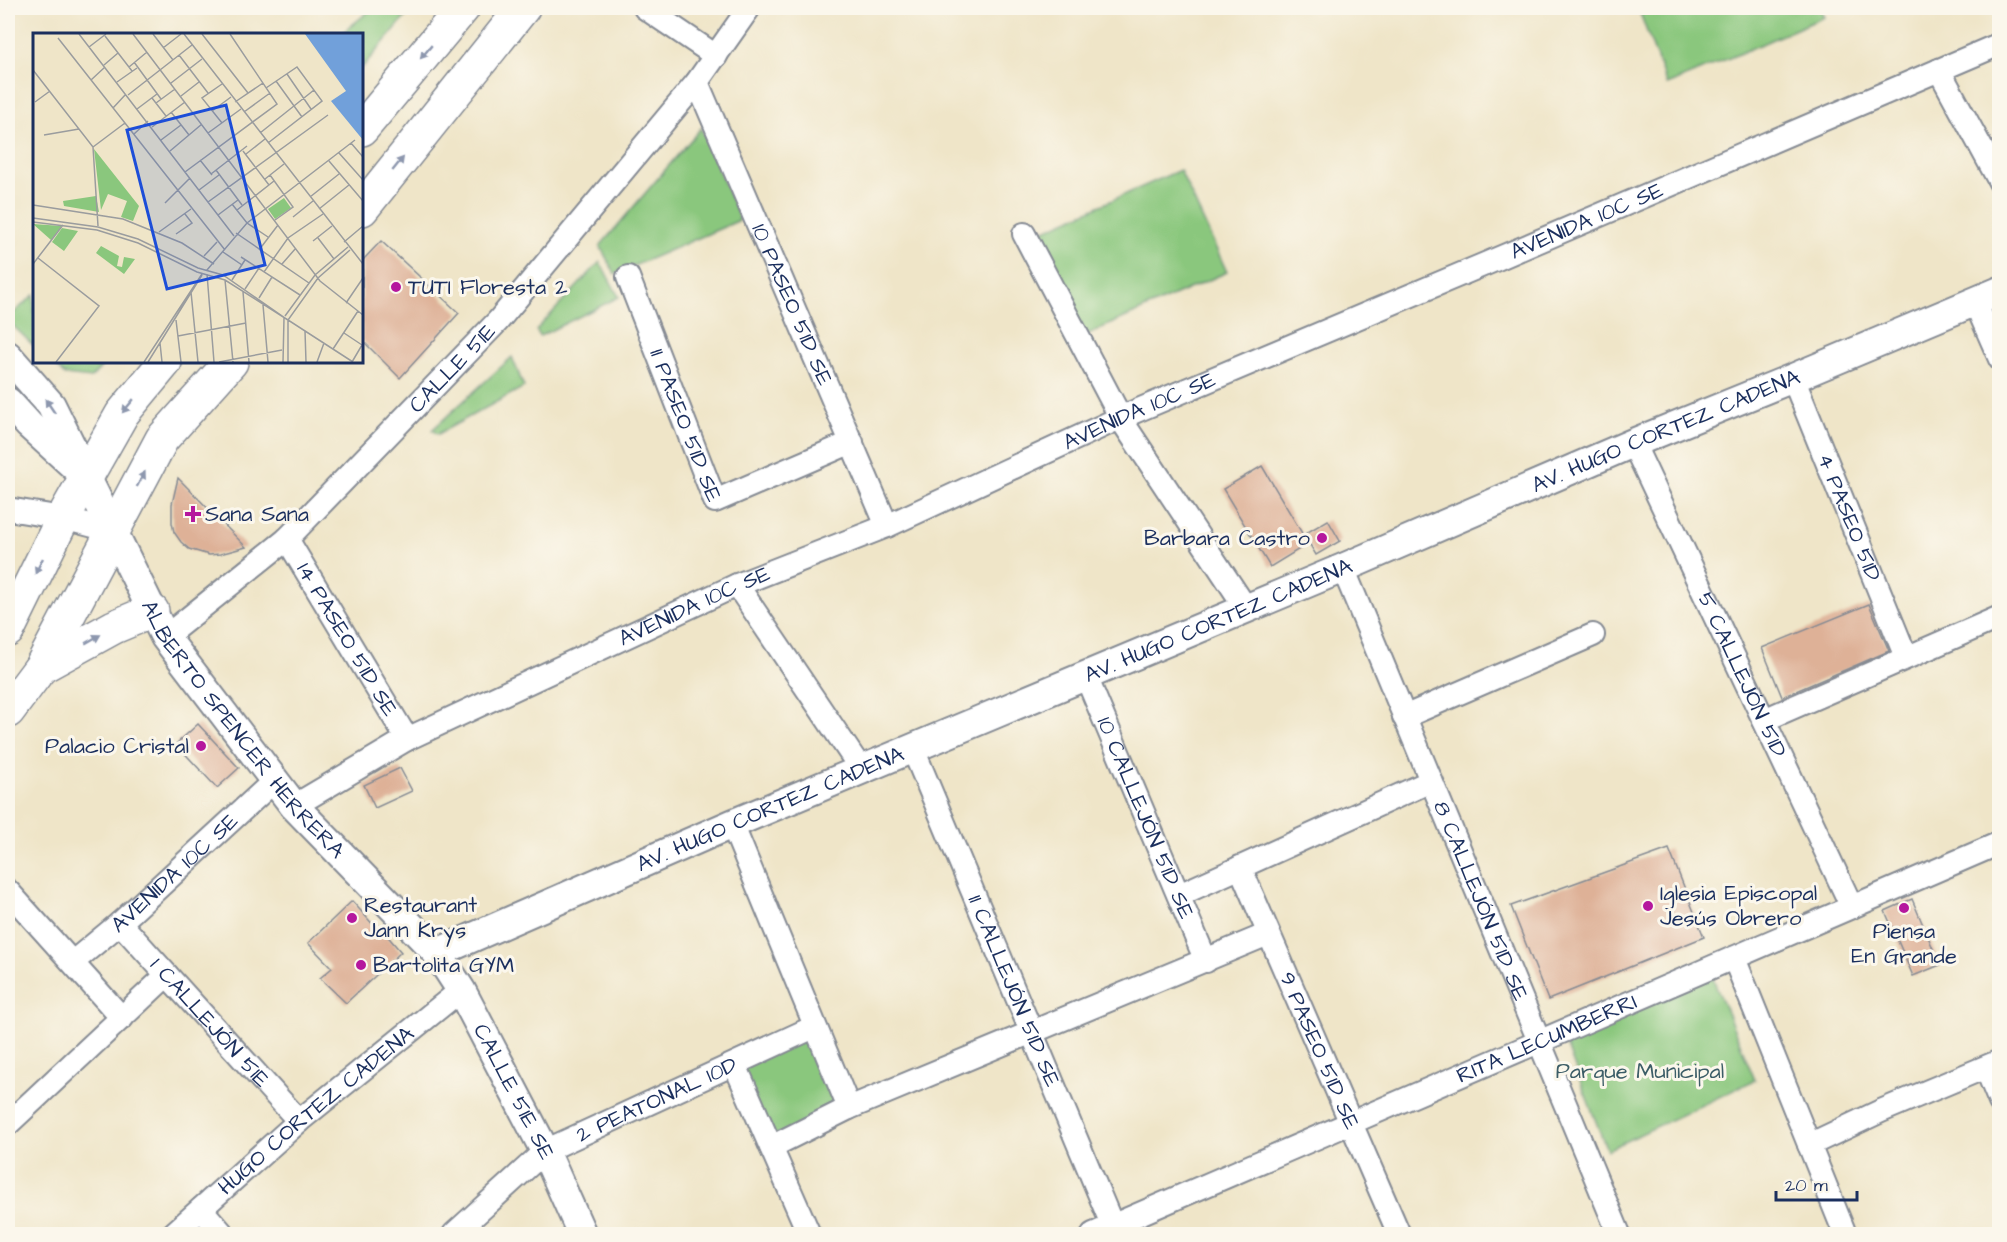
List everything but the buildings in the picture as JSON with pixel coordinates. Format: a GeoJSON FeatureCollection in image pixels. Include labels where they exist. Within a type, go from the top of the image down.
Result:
{"type":"FeatureCollection","features":[{"type":"Feature","properties":{"kind":"main road"},"geometry":{"type":"LineString","coordinates":[[363,128],[463,8]]}},
{"type":"Feature","properties":{"kind":"main road"},"geometry":{"type":"LineString","coordinates":[[363,208],[523,8]]}},
{"type":"Feature","properties":{"kind":"main road"},"geometry":{"type":"LineString","coordinates":[[8,630],[63,518],[122,414],[164,363]]}},
{"type":"Feature","properties":{"kind":"main road"},"geometry":{"type":"LineString","coordinates":[[8,711],[41,667],[162,439],[230,363]]}},
{"type":"Feature","properties":{"kind":"main road"},"geometry":{"type":"LineString","coordinates":[[41,667],[114,627],[158,624]]}},
{"type":"Feature","properties":{"kind":"street"},"geometry":{"type":"LineString","coordinates":[[645,8],[716,56]]}},
{"type":"Feature","properties":{"kind":"street","name":"CALLE 51E"},"geometry":{"type":"LineString","coordinates":[[158,624],[287,539],[498,321],[697,82],[749,8]]}},
{"type":"Feature","properties":{"kind":"street","name":"AVENIDA 10C SE"},"geometry":{"type":"LineString","coordinates":[[294,806],[407,739],[737,585],[887,525],[1122,417],[2000,44]]}},
{"type":"Feature","properties":{"kind":"street"},"geometry":{"type":"LineString","coordinates":[[1939,70],[2000,182]]}},
{"type":"Feature","properties":{"kind":"street","name":"10 PASEO 51D SE"},"geometry":{"type":"LineString","coordinates":[[697,82],[887,525]]}},
{"type":"Feature","properties":{"kind":"street"},"geometry":{"type":"LineString","coordinates":[[1024,234],[1131,434],[1246,608]]}},
{"type":"Feature","properties":{"kind":"street","name":"11 PASEO 51D SE"},"geometry":{"type":"LineString","coordinates":[[628,276],[715,501],[852,442]]}},
{"type":"Feature","properties":{"kind":"street"},"geometry":{"type":"LineString","coordinates":[[1987,296],[2000,359]]}},
{"type":"Feature","properties":{"kind":"street","name":"AV. HUGO CORTEZ CADENA"},"geometry":{"type":"LineString","coordinates":[[437,953],[732,824],[1085,674],[1343,568],[1633,442],[1793,378],[1987,296]]}},
{"type":"Feature","properties":{"kind":"street","name":"ALBERTO SPENCER HERRERA"},"geometry":{"type":"LineString","coordinates":[[8,356],[51,405],[158,624],[294,806],[437,953]]}},
{"type":"Feature","properties":{"kind":"street","name":"4 PASEO 51D"},"geometry":{"type":"LineString","coordinates":[[1793,378],[1906,657]]}},
{"type":"Feature","properties":{"kind":"street","name":"ALBERTO SPENCER HERRERA"},"geometry":{"type":"LineString","coordinates":[[8,402],[29,425],[86,477]]}},
{"type":"Feature","properties":{"kind":"street","name":"5 CALLEJÓN 51D"},"geometry":{"type":"LineString","coordinates":[[1633,442],[1852,907]]}},
{"type":"Feature","properties":{"kind":"street"},"geometry":{"type":"LineString","coordinates":[[8,509],[63,518],[113,531]]}},
{"type":"Feature","properties":{"kind":"street","name":"14 PASEO 51D SE"},"geometry":{"type":"LineString","coordinates":[[287,539],[407,739]]}},
{"type":"Feature","properties":{"kind":"street","name":"8 CALLEJÓN 51D SE"},"geometry":{"type":"LineString","coordinates":[[1343,568],[1619,1234]]}},
{"type":"Feature","properties":{"kind":"street"},"geometry":{"type":"LineString","coordinates":[[737,585],[861,769]]}},
{"type":"Feature","properties":{"kind":"street"},"geometry":{"type":"LineString","coordinates":[[1764,720],[2000,616]]}},
{"type":"Feature","properties":{"kind":"street"},"geometry":{"type":"LineString","coordinates":[[1404,717],[1593,635]]}},
{"type":"Feature","properties":{"kind":"street","name":"10 CALLEJÓN 51D SE"},"geometry":{"type":"LineString","coordinates":[[1085,674],[1206,961]]}},
{"type":"Feature","properties":{"kind":"street","name":"11 CALLEJÓN 51D SE"},"geometry":{"type":"LineString","coordinates":[[913,749],[1032,1032],[1107,1232]]}},
{"type":"Feature","properties":{"kind":"street","name":"AVENIDA 10C SE"},"geometry":{"type":"LineString","coordinates":[[73,962],[274,781]]}},
{"type":"Feature","properties":{"kind":"street"},"geometry":{"type":"LineString","coordinates":[[1179,894],[1431,781]]}},
{"type":"Feature","properties":{"kind":"street"},"geometry":{"type":"LineString","coordinates":[[732,824],[849,1108]]}},
{"type":"Feature","properties":{"kind":"street","name":"RITA LECUMBERRI"},"geometry":{"type":"LineString","coordinates":[[1107,1232],[1351,1123],[2000,843]]}},
{"type":"Feature","properties":{"kind":"street","name":"9 PASEO 51D SE"},"geometry":{"type":"LineString","coordinates":[[1240,867],[1399,1234]]}},
{"type":"Feature","properties":{"kind":"street"},"geometry":{"type":"LineString","coordinates":[[8,891],[122,1018]]}},
{"type":"Feature","properties":{"kind":"street","name":"1 CALLEJÓN 51E"},"geometry":{"type":"LineString","coordinates":[[120,922],[299,1121]]}},
{"type":"Feature","properties":{"kind":"street"},"geometry":{"type":"LineString","coordinates":[[771,1146],[849,1108],[1268,934]]}},
{"type":"Feature","properties":{"kind":"street","name":"CALLE 51E SE"},"geometry":{"type":"LineString","coordinates":[[437,953],[461,990],[544,1151],[582,1234]]}},
{"type":"Feature","properties":{"kind":"street"},"geometry":{"type":"LineString","coordinates":[[1734,958],[1845,1234]]}},
{"type":"Feature","properties":{"kind":"street"},"geometry":{"type":"LineString","coordinates":[[8,1124],[167,975]]}},
{"type":"Feature","properties":{"kind":"street","name":"HUGO CORTEZ CADENA"},"geometry":{"type":"LineString","coordinates":[[173,1234],[299,1121],[461,990]]}},
{"type":"Feature","properties":{"kind":"street","name":"2 PEATONAL 10D"},"geometry":{"type":"LineString","coordinates":[[454,1234],[544,1151],[814,1027]]}},
{"type":"Feature","properties":{"kind":"street"},"geometry":{"type":"LineString","coordinates":[[735,1065],[809,1234]]}},
{"type":"Feature","properties":{"kind":"street"},"geometry":{"type":"LineString","coordinates":[[1809,1145],[1881,1111],[1993,1065],[2000,1102]]}},
{"type":"Feature","properties":{"kind":"street"},"geometry":{"type":"LineString","coordinates":[[201,1209],[223,1234]]}},
{"type":"Feature","properties":{"kind":"green space"},"geometry":{"type":"Polygon","coordinates":[[[373,8],[413,8],[363,67],[363,33],[342,33],[373,8]]]}},
{"type":"Feature","properties":{"kind":"green space"},"geometry":{"type":"Polygon","coordinates":[[[1638,8],[1820,8],[1824,17],[1667,85],[1638,8]]]}},
{"type":"Feature","properties":{"kind":"green space"},"geometry":{"type":"Polygon","coordinates":[[[701,128],[740,220],[615,274],[600,246],[701,128]]]}},
{"type":"Feature","properties":{"kind":"green space"},"geometry":{"type":"Polygon","coordinates":[[[1180,170],[1227,272],[1086,335],[1031,236],[1180,170]]]}},
{"type":"Feature","properties":{"kind":"green space"},"geometry":{"type":"Polygon","coordinates":[[[600,262],[619,297],[540,336],[536,330],[600,262]]]}},
{"type":"Feature","properties":{"kind":"green space"},"geometry":{"type":"Polygon","coordinates":[[[33,296],[33,345],[8,321],[8,318],[33,296]]]}},
{"type":"Feature","properties":{"kind":"green space"},"geometry":{"type":"Polygon","coordinates":[[[512,357],[524,387],[438,434],[432,430],[512,357]]]}},
{"type":"Feature","properties":{"kind":"green space"},"geometry":{"type":"Polygon","coordinates":[[[52,363],[105,363],[91,378],[65,375],[52,363]]]}},
{"type":"Feature","properties":{"kind":"green space","name":"Parque Municipal"},"geometry":{"type":"Polygon","coordinates":[[[1712,976],[1755,1080],[1607,1150],[1565,1042],[1712,976]]]}},
{"type":"Feature","properties":{"kind":"green space"},"geometry":{"type":"Polygon","coordinates":[[[814,1027],[849,1108],[771,1147],[735,1065],[814,1027]]]}},
{"type":"Feature","properties":{"kind":"place","name":"TUTI Floresta 2"},"geometry":{"type":"Point","coordinates":[396,287]}},
{"type":"Feature","properties":{"kind":"place","name":"Sana Sana"},"geometry":{"type":"Point","coordinates":[193,514]}},
{"type":"Feature","properties":{"kind":"place","name":"Barbara Castro"},"geometry":{"type":"Point","coordinates":[1322,538]}},
{"type":"Feature","properties":{"kind":"place","name":"Palacio Cristal"},"geometry":{"type":"Point","coordinates":[201,746]}},
{"type":"Feature","properties":{"kind":"place","name":"Iglesia Episcopal Jesús Obrero"},"geometry":{"type":"Point","coordinates":[1648,906]}},
{"type":"Feature","properties":{"kind":"place","name":"Piensa En Grande"},"geometry":{"type":"Point","coordinates":[1904,908]}},
{"type":"Feature","properties":{"kind":"place","name":"Restaurant Jann Krys"},"geometry":{"type":"Point","coordinates":[352,918]}},
{"type":"Feature","properties":{"kind":"place","name":"Bartolita GYM"},"geometry":{"type":"Point","coordinates":[361,965]}}]}
